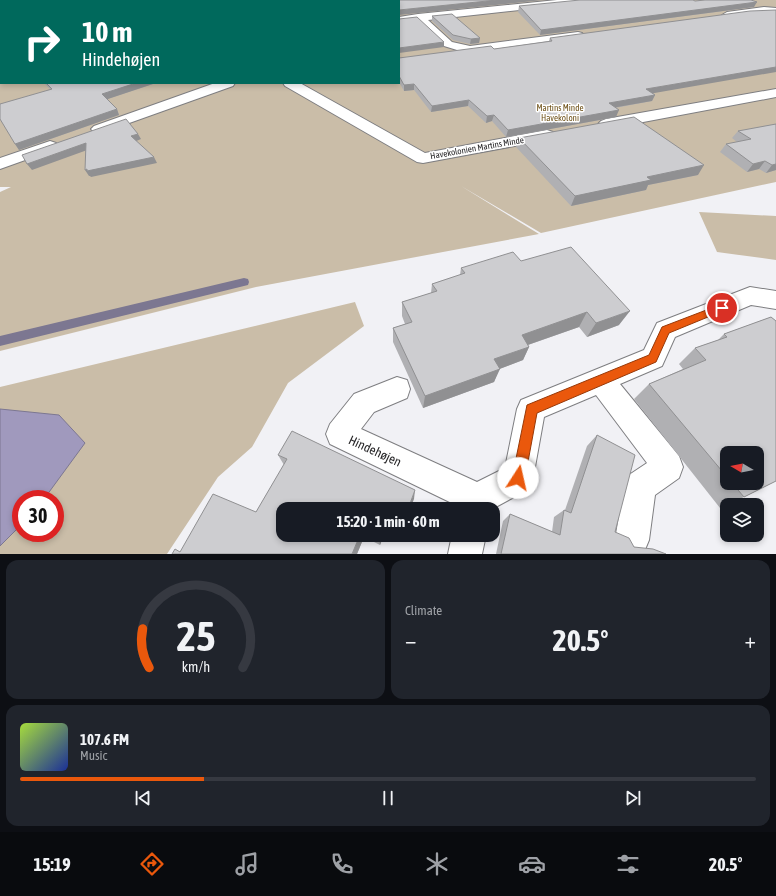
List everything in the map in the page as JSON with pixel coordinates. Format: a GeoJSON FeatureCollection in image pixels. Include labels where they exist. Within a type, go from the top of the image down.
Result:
{"type":"FeatureCollection","features":[{"type":"Feature","properties":{"kind":"street"},"geometry":{"type":"LineString","coordinates":[[514,0],[525,7]]}},
{"type":"Feature","properties":{"kind":"street"},"geometry":{"type":"LineString","coordinates":[[400,20],[584,0]]}},
{"type":"Feature","properties":{"kind":"street"},"geometry":{"type":"LineString","coordinates":[[716,16],[764,10],[776,11]]}},
{"type":"Feature","properties":{"kind":"street"},"geometry":{"type":"LineString","coordinates":[[418,17],[448,44],[470,50]]}},
{"type":"Feature","properties":{"kind":"street"},"geometry":{"type":"LineString","coordinates":[[442,54],[589,34]]}},
{"type":"Feature","properties":{"kind":"street"},"geometry":{"type":"LineString","coordinates":[[88,132],[225,84]]}},
{"type":"Feature","properties":{"kind":"street","name":"Havekolonien Martins Minde"},"geometry":{"type":"LineString","coordinates":[[292,84],[423,158],[564,132]]}},
{"type":"Feature","properties":{"kind":"street"},"geometry":{"type":"LineString","coordinates":[[588,127],[776,93]]}},
{"type":"Feature","properties":{"kind":"street"},"geometry":{"type":"LineString","coordinates":[[0,164],[66,140]]}},
{"type":"Feature","properties":{"kind":"street","name":"Hindehøjen"},"geometry":{"type":"LineString","coordinates":[[479,502],[518,478],[531,409],[653,358],[666,330],[750,296],[776,300]]}},
{"type":"Feature","properties":{"kind":"street"},"geometry":{"type":"LineString","coordinates":[[601,380],[668,467],[640,486],[632,540]]}},
{"type":"Feature","properties":{"kind":"street","name":"Hindehøjen"},"geometry":{"type":"LineString","coordinates":[[396,389],[364,403],[340,434],[472,502]]}},
{"type":"Feature","properties":{"kind":"street"},"geometry":{"type":"LineString","coordinates":[[465,554],[468,542]]}},
{"type":"Feature","properties":{"kind":"green space","name":"Martins Minde Havekoloni"},"geometry":{"type":"Polygon","coordinates":[[[400,0],[776,0],[776,182],[541,233],[461,186],[539,234],[256,287],[0,351],[0,192],[11,187],[0,187],[0,84],[400,84],[400,0]]]}},
{"type":"Feature","properties":{"kind":"green space"},"geometry":{"type":"Polygon","coordinates":[[[699,212],[776,216],[776,260],[717,252],[699,212]]]}},
{"type":"Feature","properties":{"kind":"green space"},"geometry":{"type":"Polygon","coordinates":[[[355,302],[364,326],[288,383],[252,447],[218,477],[167,554],[0,554],[0,387],[355,302]]]}},
{"type":"Feature","properties":{"kind":"shaded area"},"geometry":{"type":"Polygon","coordinates":[[[0,409],[59,415],[85,443],[51,490],[12,490],[12,534],[0,546],[0,409]]]}},
{"type":"Feature","properties":{"kind":"building"},"geometry":{"type":"Polygon","coordinates":[[[400,0],[497,0],[400,10],[400,0]]]}},
{"type":"Feature","properties":{"kind":"building"},"geometry":{"type":"Polygon","coordinates":[[[580,0],[751,0],[757,2],[541,30],[519,6],[580,0]]]}},
{"type":"Feature","properties":{"kind":"building"},"geometry":{"type":"Polygon","coordinates":[[[776,10],[776,67],[646,89],[655,95],[609,103],[619,110],[508,130],[494,115],[487,116],[469,100],[432,106],[414,84],[404,85],[400,78],[400,58],[491,46],[494,49],[552,41],[550,38],[750,11],[776,10]]]}},
{"type":"Feature","properties":{"kind":"building"},"geometry":{"type":"Polygon","coordinates":[[[452,14],[480,38],[471,39],[453,35],[432,16],[452,14]]]}},
{"type":"Feature","properties":{"kind":"building"},"geometry":{"type":"Polygon","coordinates":[[[417,17],[444,42],[400,48],[400,19],[417,17]]]}},
{"type":"Feature","properties":{"kind":"building"},"geometry":{"type":"Polygon","coordinates":[[[47,84],[133,84],[102,94],[117,109],[15,144],[0,119],[0,104],[52,89],[47,84]]]}},
{"type":"Feature","properties":{"kind":"building"},"geometry":{"type":"Polygon","coordinates":[[[634,117],[704,165],[647,177],[651,180],[575,196],[519,138],[634,117]]]}},
{"type":"Feature","properties":{"kind":"building"},"geometry":{"type":"Polygon","coordinates":[[[126,119],[138,134],[131,136],[154,157],[87,171],[87,169],[85,170],[86,143],[27,164],[22,155],[126,119]]]}},
{"type":"Feature","properties":{"kind":"building"},"geometry":{"type":"Polygon","coordinates":[[[776,124],[776,164],[772,165],[765,161],[753,164],[726,144],[751,139],[738,131],[776,124]]]}},
{"type":"Feature","properties":{"kind":"building"},"geometry":{"type":"Polygon","coordinates":[[[571,247],[630,311],[596,323],[587,312],[522,335],[529,347],[494,359],[500,369],[425,396],[393,328],[412,322],[402,302],[437,291],[432,284],[465,273],[461,268],[513,252],[521,261],[571,247]]]}},
{"type":"Feature","properties":{"kind":"building"},"geometry":{"type":"Polygon","coordinates":[[[771,317],[776,321],[776,481],[764,487],[764,446],[720,446],[720,469],[649,384],[706,360],[695,348],[727,337],[724,334],[771,317]]]}},
{"type":"Feature","properties":{"kind":"building"},"geometry":{"type":"Polygon","coordinates":[[[292,431],[415,490],[411,502],[276,502],[276,542],[357,542],[352,554],[172,554],[175,549],[180,552],[213,494],[256,512],[287,459],[278,455],[292,431]]]}},
{"type":"Feature","properties":{"kind":"building"},"geometry":{"type":"Polygon","coordinates":[[[597,435],[635,455],[615,532],[629,538],[634,547],[653,549],[666,554],[501,554],[510,514],[560,535],[564,510],[571,513],[597,435]]]}},
{"type":"Feature","properties":{"kind":"building"},"geometry":{"type":"Polygon","coordinates":[[[738,490],[758,490],[744,497],[738,490]]]}},
{"type":"Feature","properties":{"kind":"waterway"},"geometry":{"type":"LineString","coordinates":[[0,341],[244,282]]}},
{"type":"Feature","properties":{"kind":"route"},"geometry":{"type":"LineString","coordinates":[[518,478],[531,409],[653,358],[666,330],[722,308]]}}]}
